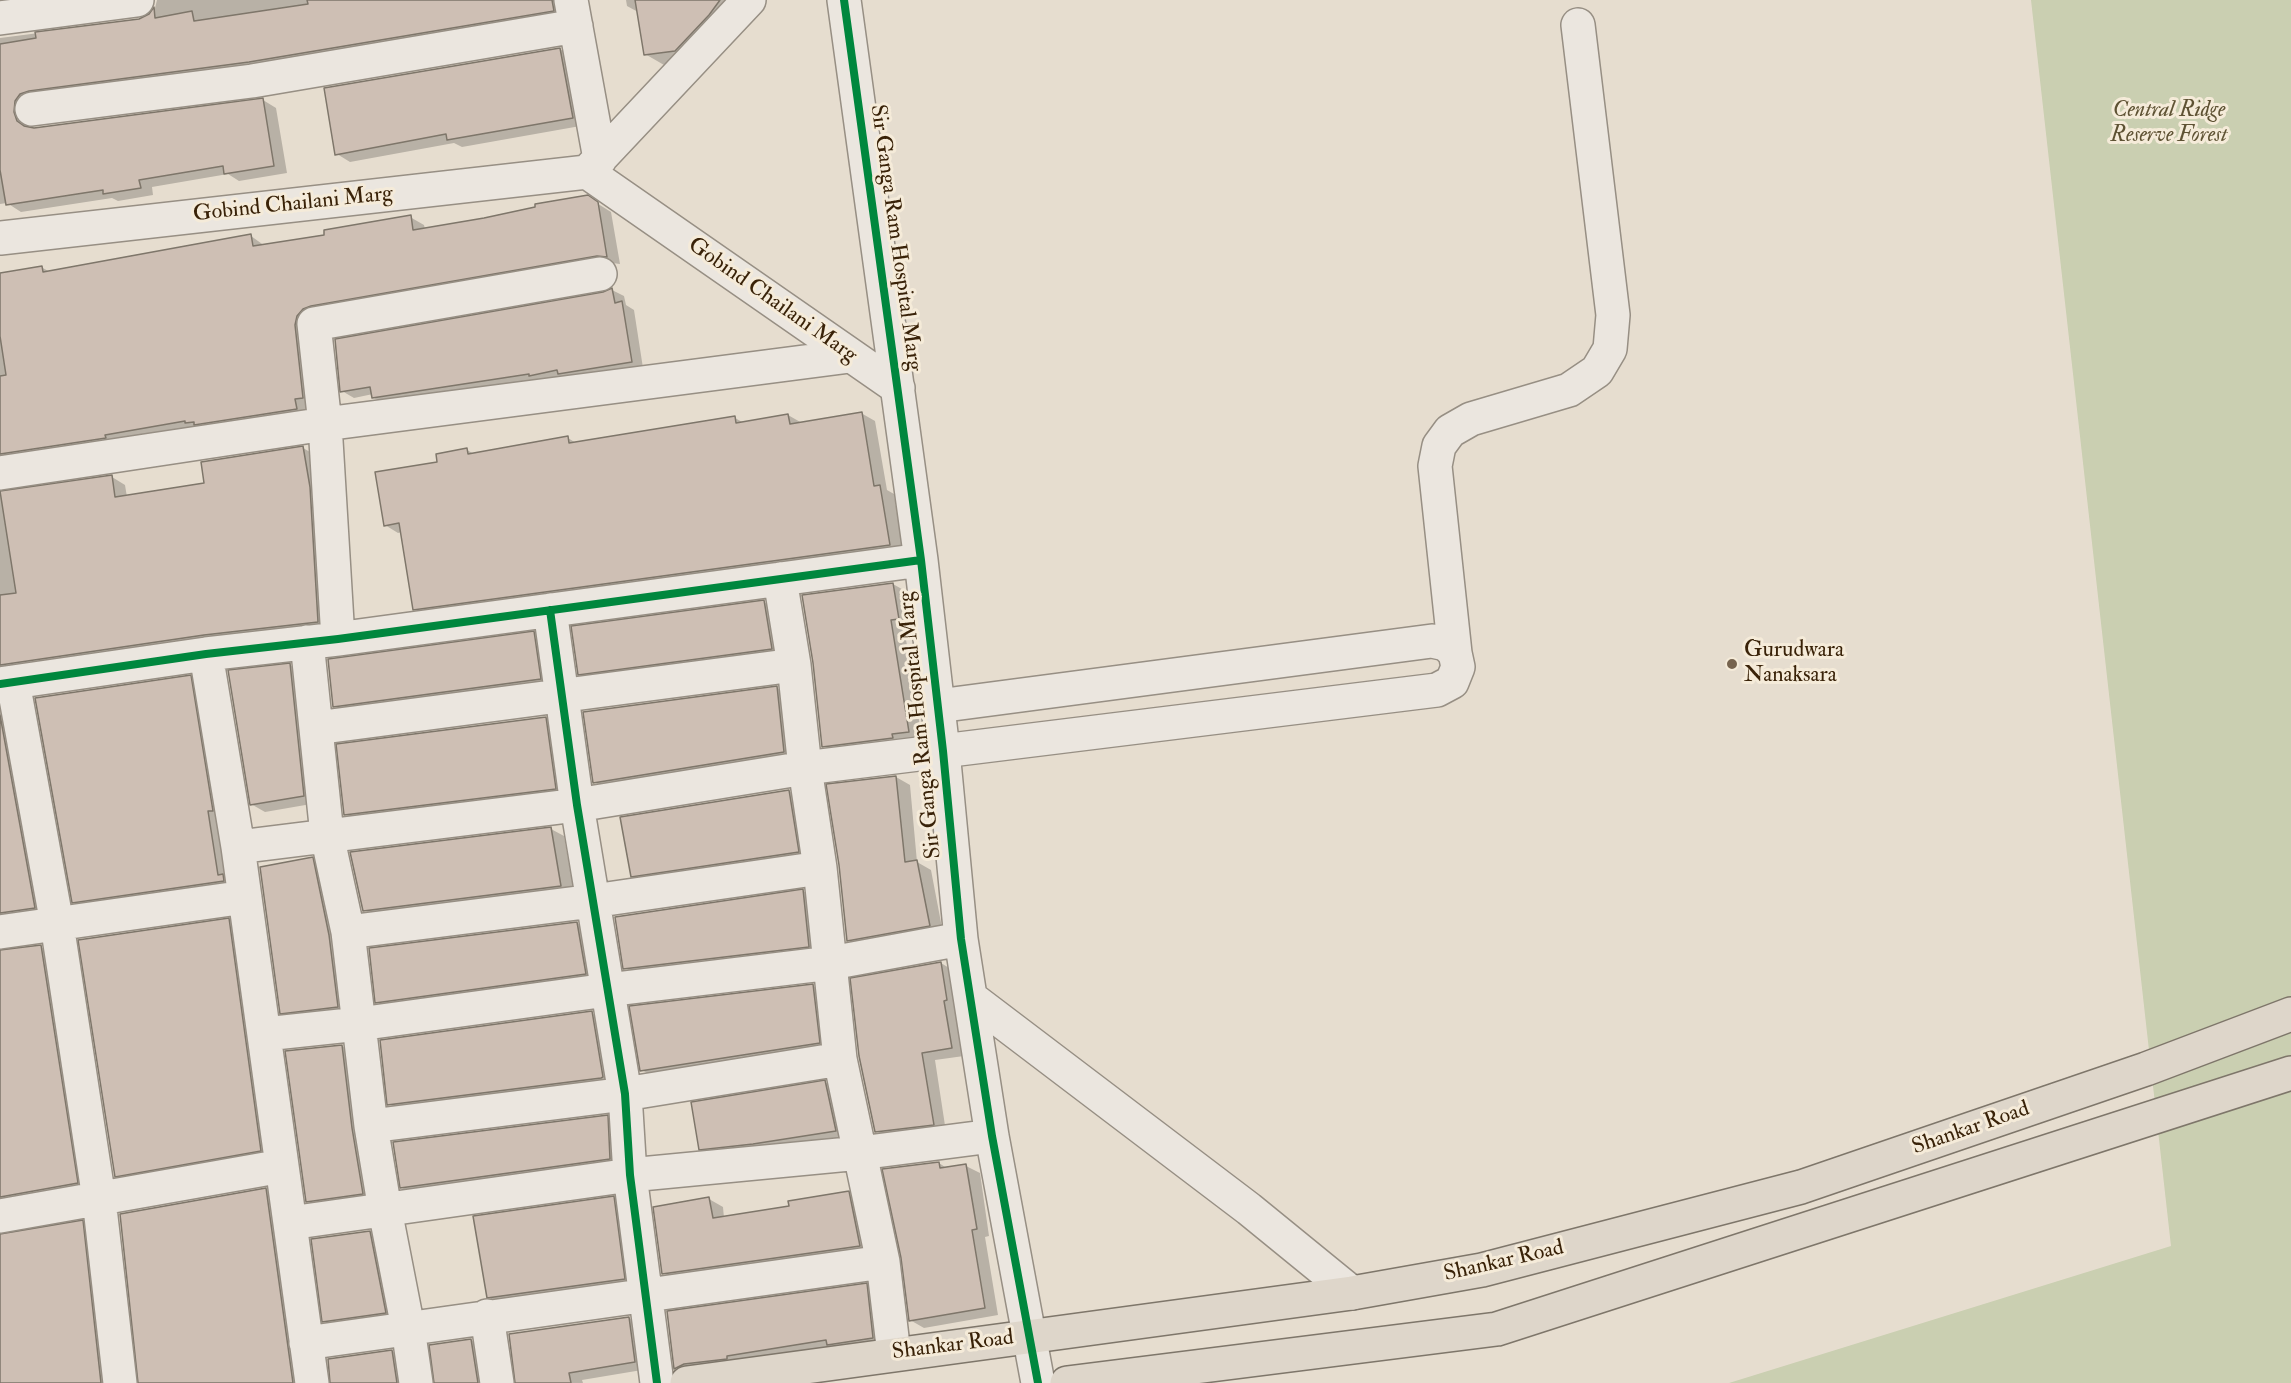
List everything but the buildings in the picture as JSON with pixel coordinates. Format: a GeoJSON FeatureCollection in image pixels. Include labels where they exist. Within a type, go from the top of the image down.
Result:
{"type":"FeatureCollection","features":[{"type":"Feature","properties":{"kind":"main road","name":"Shankar Road"},"geometry":{"type":"LineString","coordinates":[[687,1383],[1352,1293],[1482,1270],[1802,1187],[2146,1069],[2291,1014]]}},
{"type":"Feature","properties":{"kind":"main road","name":"Shankar Road"},"geometry":{"type":"LineString","coordinates":[[1067,1383],[1497,1329],[2291,1073]]}},
{"type":"Feature","properties":{"kind":"street"},"geometry":{"type":"LineString","coordinates":[[0,18],[137,0]]}},
{"type":"Feature","properties":{"kind":"street"},"geometry":{"type":"LineString","coordinates":[[593,165],[749,0]]}},
{"type":"Feature","properties":{"kind":"street","name":"Sir Ganga Ram Hospital Marg"},"geometry":{"type":"LineString","coordinates":[[844,0],[921,560],[944,751],[961,939],[992,1136],[1038,1383]]}},
{"type":"Feature","properties":{"kind":"street"},"geometry":{"type":"LineString","coordinates":[[32,109],[252,81],[574,13],[593,165]]}},
{"type":"Feature","properties":{"kind":"street"},"geometry":{"type":"LineString","coordinates":[[238,847],[577,805],[806,768],[1437,690],[1452,682],[1458,668],[1435,466],[1439,446],[1450,431],[1471,419],[1569,390],[1597,371],[1610,349],[1613,315],[1578,25]]}},
{"type":"Feature","properties":{"kind":"street","name":"Gobind Chailani Marg"},"geometry":{"type":"LineString","coordinates":[[0,238],[593,165],[850,356],[898,388]]}},
{"type":"Feature","properties":{"kind":"street"},"geometry":{"type":"LineString","coordinates":[[416,1383],[371,1126],[348,932],[327,835],[316,728],[322,640],[325,424],[314,324],[600,274]]}},
{"type":"Feature","properties":{"kind":"street"},"geometry":{"type":"LineString","coordinates":[[0,473],[325,424],[850,356]]}},
{"type":"Feature","properties":{"kind":"street"},"geometry":{"type":"LineString","coordinates":[[120,1383],[99,1199],[57,924],[7,683],[206,654],[921,560]]}},
{"type":"Feature","properties":{"kind":"street"},"geometry":{"type":"LineString","coordinates":[[780,579],[794,665],[820,868],[840,1059],[883,1262],[894,1354]]}},
{"type":"Feature","properties":{"kind":"street"},"geometry":{"type":"LineString","coordinates":[[550,610],[577,805],[625,1094],[630,1174],[657,1383]]}},
{"type":"Feature","properties":{"kind":"street"},"geometry":{"type":"LineString","coordinates":[[938,706],[1432,641],[1446,644],[1455,653]]}},
{"type":"Feature","properties":{"kind":"street"},"geometry":{"type":"LineString","coordinates":[[206,654],[266,1034],[312,1383]]}},
{"type":"Feature","properties":{"kind":"street"},"geometry":{"type":"LineString","coordinates":[[316,728],[794,665]]}},
{"type":"Feature","properties":{"kind":"street"},"geometry":{"type":"LineString","coordinates":[[1161,678],[1167,723]]}},
{"type":"Feature","properties":{"kind":"street"},"geometry":{"type":"LineString","coordinates":[[348,932],[593,901],[820,868]]}},
{"type":"Feature","properties":{"kind":"street"},"geometry":{"type":"LineString","coordinates":[[0,932],[245,897]]}},
{"type":"Feature","properties":{"kind":"street"},"geometry":{"type":"LineString","coordinates":[[266,1034],[831,963],[961,939]]}},
{"type":"Feature","properties":{"kind":"street"},"geometry":{"type":"LineString","coordinates":[[971,998],[1249,1209],[1352,1293]]}},
{"type":"Feature","properties":{"kind":"street"},"geometry":{"type":"LineString","coordinates":[[371,1126],[625,1094],[840,1059]]}},
{"type":"Feature","properties":{"kind":"street"},"geometry":{"type":"LineString","coordinates":[[290,1223],[630,1174],[860,1153],[992,1136]]}},
{"type":"Feature","properties":{"kind":"street"},"geometry":{"type":"LineString","coordinates":[[0,1216],[282,1166]]}},
{"type":"Feature","properties":{"kind":"street"},"geometry":{"type":"LineString","coordinates":[[306,1343],[883,1262]]}},
{"type":"Feature","properties":{"kind":"street"},"geometry":{"type":"LineString","coordinates":[[488,1316],[497,1383]]}},
{"type":"Feature","properties":{"kind":"green space","name":"Central Ridge Reserve Forest"},"geometry":{"type":"Polygon","coordinates":[[[2031,0],[2291,0],[2291,1383],[1729,1383],[2171,1246],[2031,0]]]}},
{"type":"Feature","properties":{"kind":"cycle path"},"geometry":{"type":"LineString","coordinates":[[844,0],[921,560],[943,751],[961,939],[992,1136],[1038,1383]]}},
{"type":"Feature","properties":{"kind":"cycle path"},"geometry":{"type":"LineString","coordinates":[[0,684],[206,654],[338,639],[921,560]]}},
{"type":"Feature","properties":{"kind":"cycle path"},"geometry":{"type":"LineString","coordinates":[[550,610],[577,805],[625,1094],[630,1175],[657,1383]]}},
{"type":"Feature","properties":{"kind":"place","name":"Gurudwara Nanaksara"},"geometry":{"type":"Point","coordinates":[1732,664]}}]}
